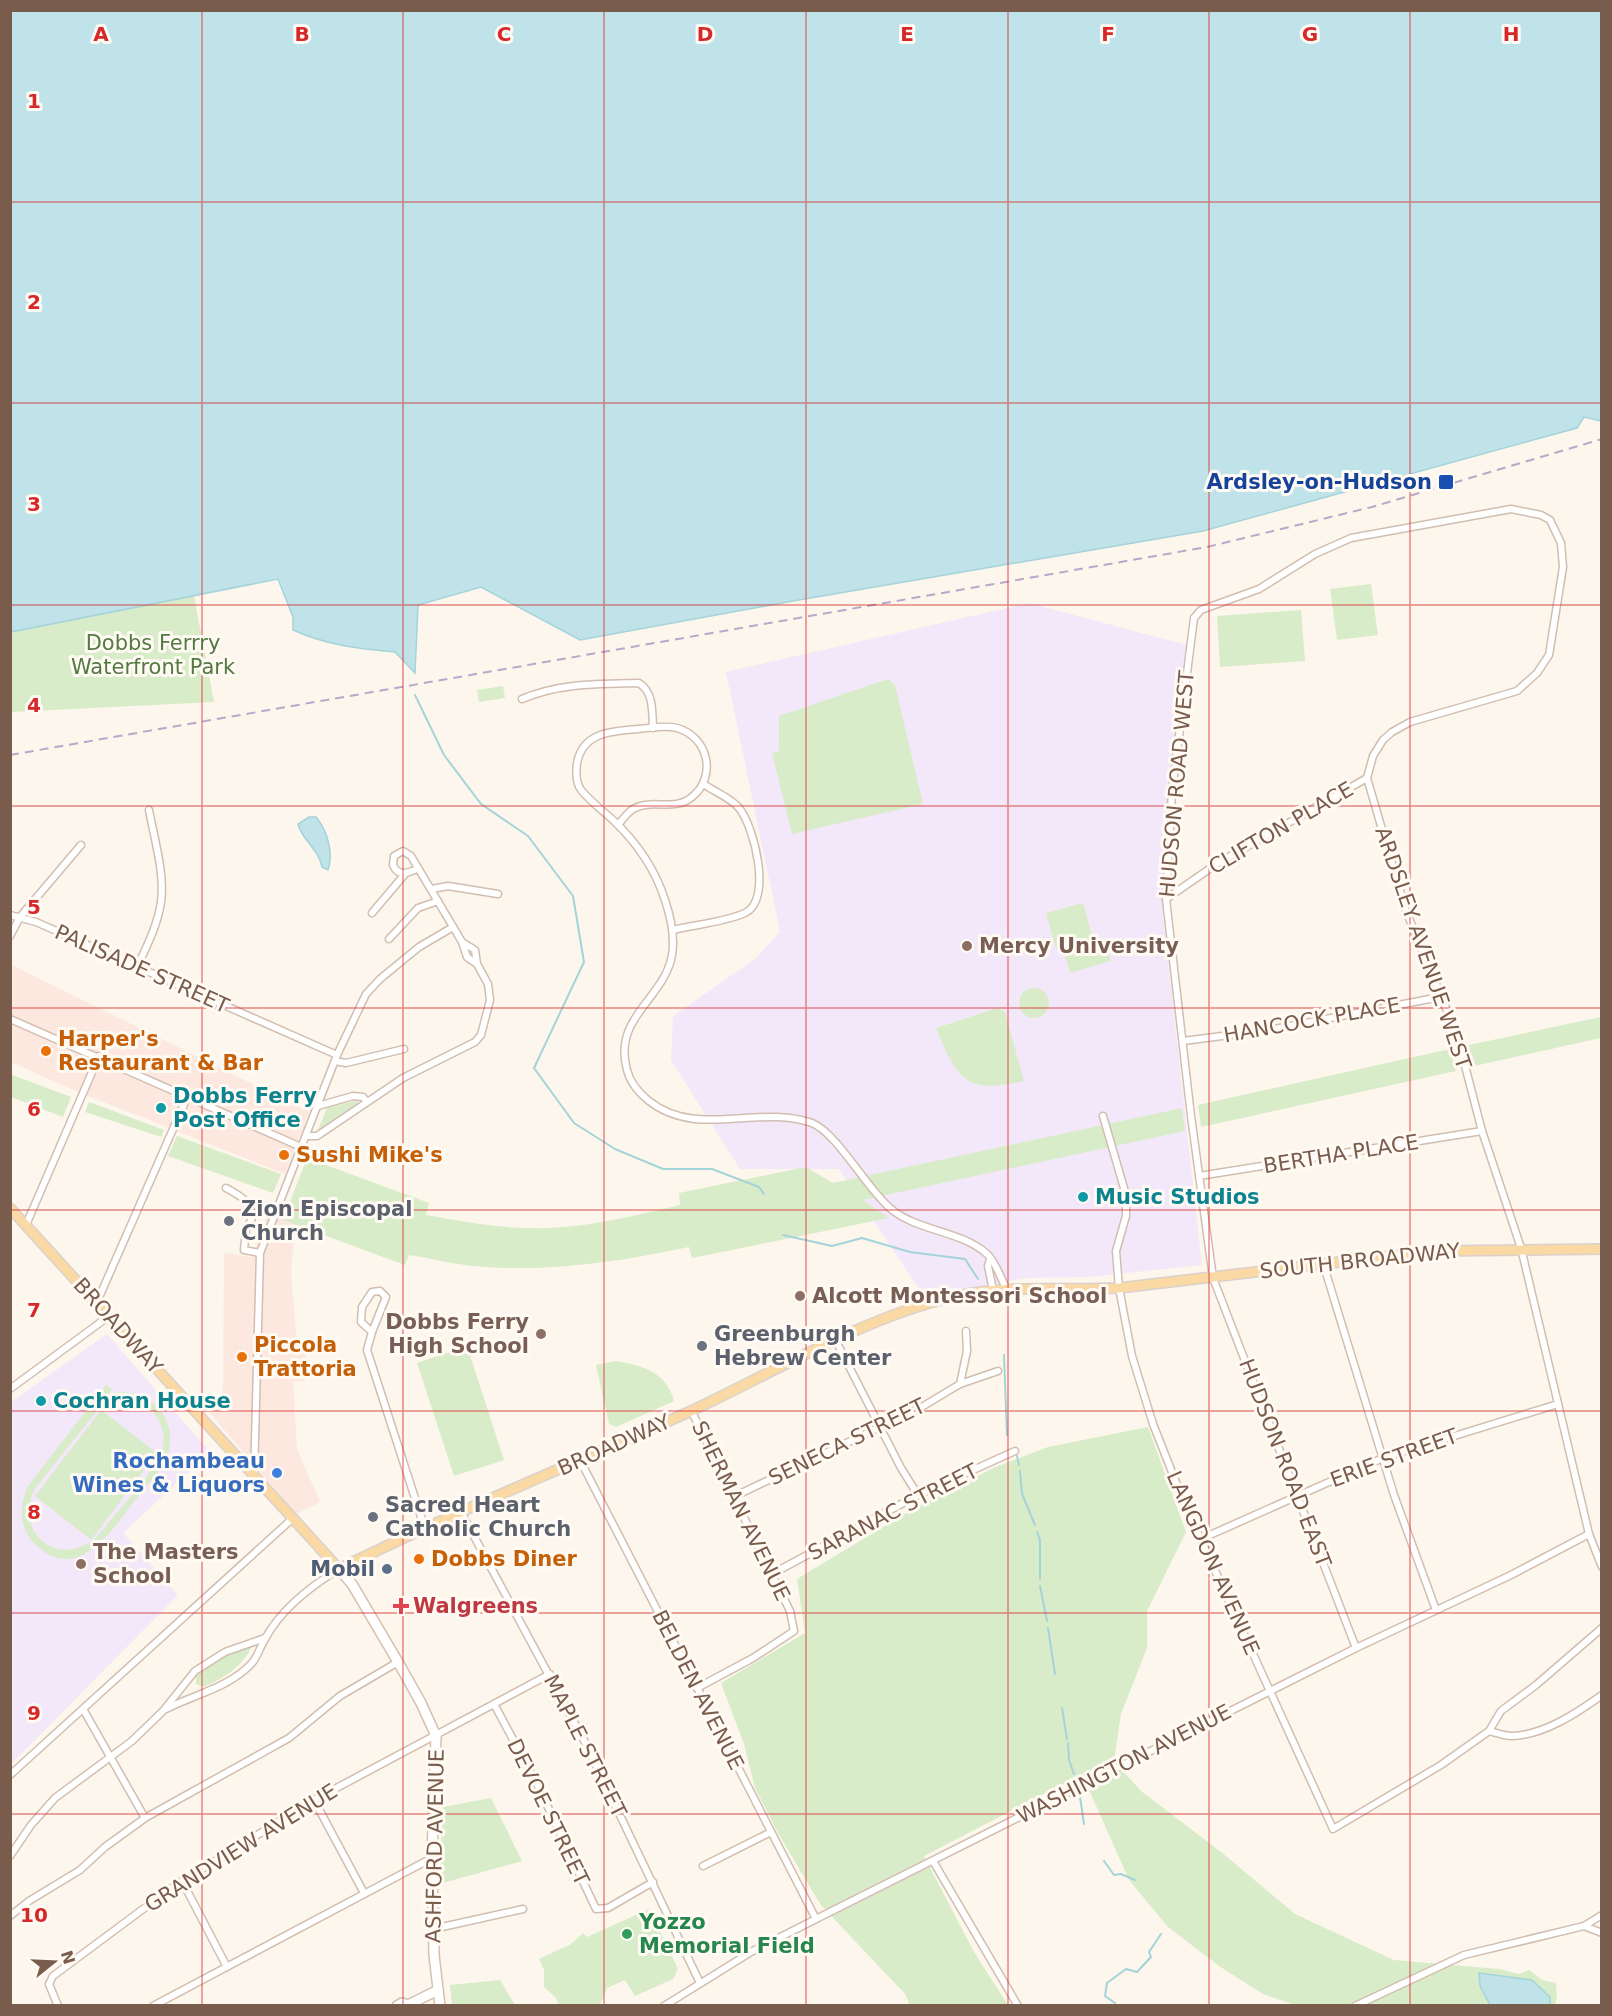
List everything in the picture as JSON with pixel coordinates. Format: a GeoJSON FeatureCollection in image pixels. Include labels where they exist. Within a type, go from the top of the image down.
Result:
{"type":"FeatureCollection","features":[{"type":"Feature","properties":{"kind":"main road","name":"BROADWAY"},"geometry":{"type":"LineString","coordinates":[[10,1208],[339,1569],[691,1410],[885,1318],[915,1307],[1006,1288],[1067,1291],[1119,1288]]}},
{"type":"Feature","properties":{"kind":"main road","name":"SOUTH BROADWAY"},"geometry":{"type":"LineString","coordinates":[[1119,1288],[1213,1278],[1323,1262],[1433,1251],[1521,1248],[1602,1249]]}},
{"type":"Feature","properties":{"kind":"main road","name":"ASHFORD AVENUE"},"geometry":{"type":"LineString","coordinates":[[339,1569],[352,1584],[398,1662],[436,1736],[432,1858],[433,1929],[440,2006]]}},
{"type":"Feature","properties":{"kind":"main road"},"geometry":{"type":"LineString","coordinates":[[397,2006],[402,2002],[408,2005],[438,1990]]}},
{"type":"Feature","properties":{"kind":"street","name":"HUDSON ROAD WEST"},"geometry":{"type":"LineString","coordinates":[[1213,1278],[1166,899],[1179,730],[1197,613],[1207,607],[1259,589],[1315,554],[1351,538],[1500,510],[1522,510],[1541,515],[1556,528],[1561,543],[1563,567],[1549,655],[1532,679],[1517,691],[1410,722],[1392,732],[1383,740],[1373,756],[1367,778]]}},
{"type":"Feature","properties":{"kind":"street"},"geometry":{"type":"LineString","coordinates":[[522,699],[545,689],[572,684],[639,683],[646,688],[650,697],[654,728]]}},
{"type":"Feature","properties":{"kind":"street"},"geometry":{"type":"LineString","coordinates":[[618,825],[634,808],[652,805],[671,807],[690,800],[705,785],[708,759],[698,739],[676,728],[610,731],[592,737],[579,750],[576,770],[579,788],[618,825],[654,872],[673,930],[671,960],[624,1038],[627,1070],[635,1088],[661,1110],[676,1117],[714,1121],[775,1118],[814,1124],[837,1145],[868,1187],[892,1210],[912,1222],[962,1240],[990,1259],[1006,1288]]}},
{"type":"Feature","properties":{"kind":"street","name":"CLIFTON PLACE"},"geometry":{"type":"LineString","coordinates":[[1166,899],[1218,863],[1367,778]]}},
{"type":"Feature","properties":{"kind":"street","name":"ARDSLEY AVENUE WEST"},"geometry":{"type":"LineString","coordinates":[[1367,778],[1406,911],[1457,1035],[1482,1131],[1521,1248],[1589,1534],[1602,1567]]}},
{"type":"Feature","properties":{"kind":"street"},"geometry":{"type":"LineString","coordinates":[[673,930],[746,913],[757,900],[761,882],[748,823],[738,806],[705,785]]}},
{"type":"Feature","properties":{"kind":"street"},"geometry":{"type":"LineString","coordinates":[[137,966],[158,918],[161,901],[161,885],[149,810]]}},
{"type":"Feature","properties":{"kind":"street"},"geometry":{"type":"LineString","coordinates":[[10,936],[20,917],[81,845]]}},
{"type":"Feature","properties":{"kind":"street"},"geometry":{"type":"LineString","coordinates":[[405,874],[395,870],[393,865],[394,856],[398,852],[407,853],[432,889],[462,942],[467,957],[477,964]]}},
{"type":"Feature","properties":{"kind":"street"},"geometry":{"type":"LineString","coordinates":[[372,913],[405,874],[417,868]]}},
{"type":"Feature","properties":{"kind":"street"},"geometry":{"type":"LineString","coordinates":[[432,889],[448,886],[498,894]]}},
{"type":"Feature","properties":{"kind":"street"},"geometry":{"type":"LineString","coordinates":[[389,939],[418,908],[438,901]]}},
{"type":"Feature","properties":{"kind":"street","name":"PALISADE STREET"},"geometry":{"type":"LineString","coordinates":[[10,915],[20,917],[137,966],[336,1058]]}},
{"type":"Feature","properties":{"kind":"street"},"geometry":{"type":"LineString","coordinates":[[254,1477],[260,1253],[336,1058],[373,985],[418,947],[453,927]]}},
{"type":"Feature","properties":{"kind":"street"},"geometry":{"type":"LineString","coordinates":[[306,1136],[316,1136],[412,1073],[478,1038],[490,1000],[488,984],[477,964],[472,947],[462,942]]}},
{"type":"Feature","properties":{"kind":"street","name":"HANCOCK PLACE"},"geometry":{"type":"LineString","coordinates":[[1183,1041],[1269,1030],[1440,997]]}},
{"type":"Feature","properties":{"kind":"street"},"geometry":{"type":"LineString","coordinates":[[10,1019],[188,1095],[301,1147]]}},
{"type":"Feature","properties":{"kind":"street"},"geometry":{"type":"LineString","coordinates":[[336,1058],[346,1063],[404,1049]]}},
{"type":"Feature","properties":{"kind":"street"},"geometry":{"type":"LineString","coordinates":[[26,1225],[99,1056]]}},
{"type":"Feature","properties":{"kind":"street"},"geometry":{"type":"LineString","coordinates":[[97,1302],[188,1095]]}},
{"type":"Feature","properties":{"kind":"street"},"geometry":{"type":"LineString","coordinates":[[318,1106],[353,1096],[363,1097],[366,1102]]}},
{"type":"Feature","properties":{"kind":"street","name":"LANGDON AVENUE"},"geometry":{"type":"LineString","coordinates":[[1103,1116],[1126,1195],[1126,1216],[1116,1251],[1119,1288],[1132,1356],[1153,1424],[1201,1539],[1333,1829],[1441,1765],[1489,1731]]}},
{"type":"Feature","properties":{"kind":"street","name":"BERTHA PLACE"},"geometry":{"type":"LineString","coordinates":[[1199,1176],[1482,1131]]}},
{"type":"Feature","properties":{"kind":"street"},"geometry":{"type":"LineString","coordinates":[[226,1188],[242,1196],[250,1205],[253,1216],[246,1230],[244,1250],[260,1253]]}},
{"type":"Feature","properties":{"kind":"street"},"geometry":{"type":"LineString","coordinates":[[990,1259],[988,1266],[993,1290]]}},
{"type":"Feature","properties":{"kind":"street"},"geometry":{"type":"LineString","coordinates":[[1323,1262],[1383,1458],[1436,1610]]}},
{"type":"Feature","properties":{"kind":"street","name":"HUDSON ROAD EAST"},"geometry":{"type":"LineString","coordinates":[[1213,1278],[1356,1648]]}},
{"type":"Feature","properties":{"kind":"street"},"geometry":{"type":"LineString","coordinates":[[372,1332],[361,1322],[362,1306],[372,1292],[380,1291],[386,1297],[385,1303],[367,1350],[425,1530]]}},
{"type":"Feature","properties":{"kind":"street"},"geometry":{"type":"LineString","coordinates":[[10,1389],[109,1316]]}},
{"type":"Feature","properties":{"kind":"street"},"geometry":{"type":"LineString","coordinates":[[960,1384],[967,1351],[966,1331]]}},
{"type":"Feature","properties":{"kind":"street"},"geometry":{"type":"LineString","coordinates":[[836,1341],[901,1468],[918,1495]]}},
{"type":"Feature","properties":{"kind":"street","name":"SENECA STREET"},"geometry":{"type":"LineString","coordinates":[[733,1497],[920,1408],[960,1384],[998,1371]]}},
{"type":"Feature","properties":{"kind":"street","name":"ERIE STREET"},"geometry":{"type":"LineString","coordinates":[[1201,1539],[1383,1458],[1558,1404]]}},
{"type":"Feature","properties":{"kind":"street","name":"SHERMAN AVENUE"},"geometry":{"type":"LineString","coordinates":[[691,1410],[790,1611],[794,1631],[791,1635],[698,1688]]}},
{"type":"Feature","properties":{"kind":"street","name":"SARANAC STREET"},"geometry":{"type":"LineString","coordinates":[[772,1574],[918,1495],[1015,1451]]}},
{"type":"Feature","properties":{"kind":"street","name":"BELDEN AVENUE"},"geometry":{"type":"LineString","coordinates":[[580,1460],[816,1919]]}},
{"type":"Feature","properties":{"kind":"street","name":"MAPLE STREET"},"geometry":{"type":"LineString","coordinates":[[462,1514],[550,1674],[653,1882],[700,1983]]}},
{"type":"Feature","properties":{"kind":"street"},"geometry":{"type":"LineString","coordinates":[[10,1774],[292,1519]]}},
{"type":"Feature","properties":{"kind":"street","name":"WASHINGTON AVENUE"},"geometry":{"type":"LineString","coordinates":[[664,2006],[700,1983],[816,1919],[1271,1690],[1511,1575],[1589,1534]]}},
{"type":"Feature","properties":{"kind":"street"},"geometry":{"type":"LineString","coordinates":[[163,1711],[188,1698],[218,1688],[243,1671],[261,1651],[265,1638],[298,1599],[339,1569]]}},
{"type":"Feature","properties":{"kind":"street"},"geometry":{"type":"LineString","coordinates":[[1602,1628],[1502,1711],[1489,1731],[1512,1736],[1545,1727],[1575,1714],[1602,1695]]}},
{"type":"Feature","properties":{"kind":"street"},"geometry":{"type":"LineString","coordinates":[[10,1856],[31,1825],[55,1798],[111,1757],[163,1711],[182,1684],[205,1663],[236,1647],[265,1638]]}},
{"type":"Feature","properties":{"kind":"street"},"geometry":{"type":"LineString","coordinates":[[10,1916],[29,1901],[80,1870],[105,1847],[146,1818],[289,1738],[340,1696],[398,1662]]}},
{"type":"Feature","properties":{"kind":"street","name":"GRANDVIEW AVENUE"},"geometry":{"type":"LineString","coordinates":[[58,2006],[49,1984],[55,1974],[182,1881],[314,1800],[550,1674]]}},
{"type":"Feature","properties":{"kind":"street","name":"DEVOE STREET"},"geometry":{"type":"LineString","coordinates":[[494,1704],[538,1786],[596,1910],[608,1908],[653,1882]]}},
{"type":"Feature","properties":{"kind":"street"},"geometry":{"type":"LineString","coordinates":[[83,1709],[146,1818]]}},
{"type":"Feature","properties":{"kind":"street"},"geometry":{"type":"LineString","coordinates":[[314,1800],[364,1893]]}},
{"type":"Feature","properties":{"kind":"street"},"geometry":{"type":"LineString","coordinates":[[703,1866],[771,1832]]}},
{"type":"Feature","properties":{"kind":"street"},"geometry":{"type":"LineString","coordinates":[[153,2006],[432,1858]]}},
{"type":"Feature","properties":{"kind":"street"},"geometry":{"type":"LineString","coordinates":[[933,1861],[1018,2006]]}},
{"type":"Feature","properties":{"kind":"street"},"geometry":{"type":"LineString","coordinates":[[182,1881],[227,1967]]}},
{"type":"Feature","properties":{"kind":"street"},"geometry":{"type":"LineString","coordinates":[[433,1929],[523,1909]]}},
{"type":"Feature","properties":{"kind":"street"},"geometry":{"type":"LineString","coordinates":[[1355,2006],[1464,1955],[1584,1926],[1602,1915]]}},
{"type":"Feature","properties":{"kind":"street"},"geometry":{"type":"LineString","coordinates":[[1584,1926],[1602,1933]]}},
{"type":"Feature","properties":{"kind":"shaded area","name":"Mercy University"},"geometry":{"type":"Polygon","coordinates":[[[1029,603],[1187,645],[1163,855],[1163,916],[1202,1265],[1089,1277],[1027,1278],[923,1295],[839,1169],[740,1169],[671,1060],[673,1016],[755,959],[780,932],[726,672],[1029,603]]]}},
{"type":"Feature","properties":{"kind":"shaded area"},"geometry":{"type":"Polygon","coordinates":[[[10,964],[309,1112],[285,1174],[73,1090],[11,1062],[10,964]]]}},
{"type":"Feature","properties":{"kind":"shaded area"},"geometry":{"type":"Polygon","coordinates":[[[269,1210],[296,1219],[291,1272],[297,1346],[306,1348],[305,1381],[293,1381],[297,1449],[320,1502],[296,1514],[209,1412],[223,1391],[224,1253],[252,1257],[269,1210]]]}},
{"type":"Feature","properties":{"kind":"shaded area","name":"The Masters School"},"geometry":{"type":"Polygon","coordinates":[[[107,1334],[210,1452],[123,1533],[178,1595],[11,1764],[11,1402],[107,1334]]]}},
{"type":"Feature","properties":{"kind":"green space"},"geometry":{"type":"Polygon","coordinates":[[[1371,584],[1378,635],[1337,640],[1330,589],[1371,584]]]}},
{"type":"Feature","properties":{"kind":"green space","name":"Dobbs Ferrry Waterfront Park"},"geometry":{"type":"Polygon","coordinates":[[[194,596],[214,702],[11,712],[11,632],[194,596]]]}},
{"type":"Feature","properties":{"kind":"green space"},"geometry":{"type":"Polygon","coordinates":[[[1301,610],[1305,661],[1220,667],[1217,616],[1301,610]]]}},
{"type":"Feature","properties":{"kind":"green space"},"geometry":{"type":"Polygon","coordinates":[[[888,679],[895,685],[923,804],[792,834],[772,753],[779,751],[779,716],[888,679]]]}},
{"type":"Feature","properties":{"kind":"green space"},"geometry":{"type":"Polygon","coordinates":[[[503,686],[505,698],[479,702],[477,690],[503,686]]]}},
{"type":"Feature","properties":{"kind":"green space"},"geometry":{"type":"Polygon","coordinates":[[[1083,903],[1093,939],[1056,949],[1046,913],[1083,903]]]}},
{"type":"Feature","properties":{"kind":"green space"},"geometry":{"type":"Polygon","coordinates":[[[1104,939],[1111,961],[1070,973],[1064,951],[1104,939]]]}},
{"type":"Feature","properties":{"kind":"green space"},"geometry":{"type":"Polygon","coordinates":[[[1034,988],[1045,992],[1049,1003],[1045,1014],[1034,1018],[1023,1014],[1019,1003],[1023,992],[1034,988]]]}},
{"type":"Feature","properties":{"kind":"green space"},"geometry":{"type":"Polygon","coordinates":[[[997,1008],[1005,1012],[1024,1081],[988,1086],[976,1084],[966,1079],[950,1060],[936,1028],[997,1008]]]}},
{"type":"Feature","properties":{"kind":"green space"},"geometry":{"type":"Polygon","coordinates":[[[1601,1017],[1601,1038],[1470,1067],[1464,1046],[1601,1017]]]}},
{"type":"Feature","properties":{"kind":"green space"},"geometry":{"type":"Polygon","coordinates":[[[1450,1049],[1456,1071],[1201,1127],[1198,1105],[1450,1049]]]}},
{"type":"Feature","properties":{"kind":"green space"},"geometry":{"type":"Polygon","coordinates":[[[10,1074],[71,1097],[63,1117],[11,1097],[10,1074]]]}},
{"type":"Feature","properties":{"kind":"green space"},"geometry":{"type":"Polygon","coordinates":[[[358,1100],[358,1104],[317,1132],[327,1108],[358,1100]]]}},
{"type":"Feature","properties":{"kind":"green space"},"geometry":{"type":"Polygon","coordinates":[[[89,1102],[164,1130],[161,1137],[85,1112],[89,1102]]]}},
{"type":"Feature","properties":{"kind":"green space"},"geometry":{"type":"Polygon","coordinates":[[[1182,1108],[1185,1131],[863,1200],[889,1218],[692,1258],[689,1247],[636,1257],[555,1267],[473,1266],[409,1255],[405,1265],[283,1220],[307,1158],[429,1203],[426,1215],[502,1227],[549,1228],[599,1222],[680,1205],[679,1193],[806,1167],[833,1183],[1182,1108]]]}},
{"type":"Feature","properties":{"kind":"green space"},"geometry":{"type":"Polygon","coordinates":[[[177,1136],[281,1174],[273,1193],[168,1156],[177,1136]]]}},
{"type":"Feature","properties":{"kind":"green space"},"geometry":{"type":"Polygon","coordinates":[[[467,1346],[504,1460],[454,1476],[417,1363],[467,1346]]]}},
{"type":"Feature","properties":{"kind":"green space"},"geometry":{"type":"Polygon","coordinates":[[[616,1361],[636,1365],[659,1376],[674,1401],[616,1427],[609,1424],[596,1365],[616,1361]]]}},
{"type":"Feature","properties":{"kind":"green space"},"geometry":{"type":"Polygon","coordinates":[[[106,1385],[112,1389],[109,1394],[122,1392],[145,1398],[163,1414],[168,1424],[169,1450],[164,1463],[116,1525],[92,1549],[78,1557],[64,1559],[49,1555],[28,1536],[23,1522],[22,1508],[28,1486],[106,1385]],[[121,1399],[100,1407],[34,1490],[29,1506],[30,1521],[35,1533],[44,1542],[56,1548],[69,1549],[83,1546],[97,1537],[139,1486],[160,1456],[163,1436],[156,1416],[145,1405],[121,1399]]]}},
{"type":"Feature","properties":{"kind":"green space"},"geometry":{"type":"Polygon","coordinates":[[[101,1410],[157,1453],[91,1540],[35,1496],[101,1410]]]}},
{"type":"Feature","properties":{"kind":"green space"},"geometry":{"type":"Polygon","coordinates":[[[1148,1427],[1186,1532],[1147,1611],[1147,1648],[1121,1714],[1114,1761],[1141,1791],[1221,1852],[1295,1914],[1394,1960],[1499,1969],[1519,1974],[1529,1970],[1542,1980],[1556,1983],[1555,2005],[1298,2006],[1263,1994],[1219,1966],[1168,1927],[1129,1880],[1082,1774],[924,1856],[974,1952],[1008,2005],[910,2005],[905,1994],[820,1904],[778,1833],[755,1788],[744,1744],[721,1683],[805,1633],[797,1579],[913,1509],[993,1468],[1048,1447],[1148,1427]]]}},
{"type":"Feature","properties":{"kind":"green space"},"geometry":{"type":"Polygon","coordinates":[[[250,1646],[251,1649],[242,1662],[230,1672],[203,1687],[196,1684],[196,1676],[206,1666],[218,1658],[250,1646]]]}},
{"type":"Feature","properties":{"kind":"green space"},"geometry":{"type":"Polygon","coordinates":[[[491,1798],[522,1861],[443,1883],[440,1860],[443,1807],[491,1798]]]}},
{"type":"Feature","properties":{"kind":"green space","name":"Yozzo Memorial Field"},"geometry":{"type":"Polygon","coordinates":[[[649,1909],[678,1969],[673,1979],[635,1996],[625,1980],[607,1988],[600,2005],[559,2005],[556,1998],[544,1987],[544,1970],[539,1959],[571,1944],[583,1933],[587,1937],[649,1909]]]}},
{"type":"Feature","properties":{"kind":"green space"},"geometry":{"type":"Polygon","coordinates":[[[500,1980],[515,2005],[452,2005],[450,1985],[500,1980]]]}},
{"type":"Feature","properties":{"kind":"water"},"geometry":{"type":"Polygon","coordinates":[[[11,10],[1601,11],[1601,421],[1584,417],[1577,428],[1203,531],[580,640],[481,587],[418,605],[415,673],[395,652],[343,646],[293,630],[293,617],[278,579],[11,632],[11,10]]]}},
{"type":"Feature","properties":{"kind":"water"},"geometry":{"type":"Polygon","coordinates":[[[309,817],[316,817],[326,835],[330,849],[328,870],[322,867],[298,824],[309,817]]]}},
{"type":"Feature","properties":{"kind":"water"},"geometry":{"type":"Polygon","coordinates":[[[1479,1973],[1532,1980],[1550,1997],[1550,2005],[1490,2005],[1480,1986],[1479,1973]]]}},
{"type":"Feature","properties":{"kind":"waterway"},"geometry":{"type":"LineString","coordinates":[[415,695],[444,755],[481,804],[528,836],[573,896],[584,962],[534,1068],[574,1123],[615,1149],[663,1169],[712,1169],[759,1187],[764,1194]]}},
{"type":"Feature","properties":{"kind":"waterway"},"geometry":{"type":"LineString","coordinates":[[783,1235],[832,1246],[862,1238],[910,1252],[965,1259],[978,1279]]}},
{"type":"Feature","properties":{"kind":"waterway"},"geometry":{"type":"LineString","coordinates":[[1004,1355],[1007,1435]]}},
{"type":"Feature","properties":{"kind":"waterway"},"geometry":{"type":"LineString","coordinates":[[1017,1456],[1019,1465]]}},
{"type":"Feature","properties":{"kind":"waterway"},"geometry":{"type":"LineString","coordinates":[[1020,1471],[1022,1494],[1035,1525]]}},
{"type":"Feature","properties":{"kind":"waterway"},"geometry":{"type":"LineString","coordinates":[[1037,1532],[1040,1540],[1040,1579]]}},
{"type":"Feature","properties":{"kind":"waterway"},"geometry":{"type":"LineString","coordinates":[[1040,1586],[1047,1621]]}},
{"type":"Feature","properties":{"kind":"waterway"},"geometry":{"type":"LineString","coordinates":[[1048,1628],[1055,1674]]}},
{"type":"Feature","properties":{"kind":"waterway"},"geometry":{"type":"LineString","coordinates":[[1062,1708],[1067,1739]]}},
{"type":"Feature","properties":{"kind":"waterway"},"geometry":{"type":"LineString","coordinates":[[1068,1743],[1069,1760],[1074,1774]]}},
{"type":"Feature","properties":{"kind":"waterway"},"geometry":{"type":"LineString","coordinates":[[1080,1797],[1084,1824]]}},
{"type":"Feature","properties":{"kind":"waterway"},"geometry":{"type":"LineString","coordinates":[[1104,1861],[1114,1875],[1121,1874],[1135,1880]]}},
{"type":"Feature","properties":{"kind":"waterway"},"geometry":{"type":"LineString","coordinates":[[1115,2006],[1115,2003],[1105,1996],[1107,1983],[1126,1969],[1137,1972],[1151,1957],[1149,1952],[1161,1934]]}},
{"type":"Feature","properties":{"kind":"railway"},"geometry":{"type":"LineString","coordinates":[[10,755],[1207,547],[1372,507],[1602,439]]}},
{"type":"Feature","properties":{"kind":"place","name":"Ardsley-on-Hudson"},"geometry":{"type":"Point","coordinates":[1446,482]}},
{"type":"Feature","properties":{"kind":"place","name":"Mercy University"},"geometry":{"type":"Point","coordinates":[967,946]}},
{"type":"Feature","properties":{"kind":"place","name":"Harper's Restaurant & Bar"},"geometry":{"type":"Point","coordinates":[46,1051]}},
{"type":"Feature","properties":{"kind":"place","name":"Dobbs Ferry Post Office"},"geometry":{"type":"Point","coordinates":[161,1108]}},
{"type":"Feature","properties":{"kind":"place","name":"Sushi Mike's"},"geometry":{"type":"Point","coordinates":[284,1155]}},
{"type":"Feature","properties":{"kind":"place","name":"Music Studios"},"geometry":{"type":"Point","coordinates":[1083,1197]}},
{"type":"Feature","properties":{"kind":"place","name":"Zion Episcopal Church"},"geometry":{"type":"Point","coordinates":[229,1221]}},
{"type":"Feature","properties":{"kind":"place","name":"Alcott Montessori School"},"geometry":{"type":"Point","coordinates":[800,1296]}},
{"type":"Feature","properties":{"kind":"place","name":"Dobbs Ferry High School"},"geometry":{"type":"Point","coordinates":[541,1334]}},
{"type":"Feature","properties":{"kind":"place","name":"Greenburgh Hebrew Center"},"geometry":{"type":"Point","coordinates":[702,1346]}},
{"type":"Feature","properties":{"kind":"place","name":"Piccola Trattoria"},"geometry":{"type":"Point","coordinates":[242,1357]}},
{"type":"Feature","properties":{"kind":"place","name":"Cochran House"},"geometry":{"type":"Point","coordinates":[41,1401]}},
{"type":"Feature","properties":{"kind":"place","name":"Rochambeau Wines & Liquors"},"geometry":{"type":"Point","coordinates":[277,1473]}},
{"type":"Feature","properties":{"kind":"place","name":"Sacred Heart Catholic Church"},"geometry":{"type":"Point","coordinates":[373,1517]}},
{"type":"Feature","properties":{"kind":"place","name":"Dobbs Diner"},"geometry":{"type":"Point","coordinates":[419,1559]}},
{"type":"Feature","properties":{"kind":"place","name":"The Masters School"},"geometry":{"type":"Point","coordinates":[81,1564]}},
{"type":"Feature","properties":{"kind":"place","name":"Mobil"},"geometry":{"type":"Point","coordinates":[387,1569]}},
{"type":"Feature","properties":{"kind":"place","name":"Walgreens"},"geometry":{"type":"Point","coordinates":[401,1606]}},
{"type":"Feature","properties":{"kind":"place","name":"Yozzo Memorial Field"},"geometry":{"type":"Point","coordinates":[627,1934]}}]}
